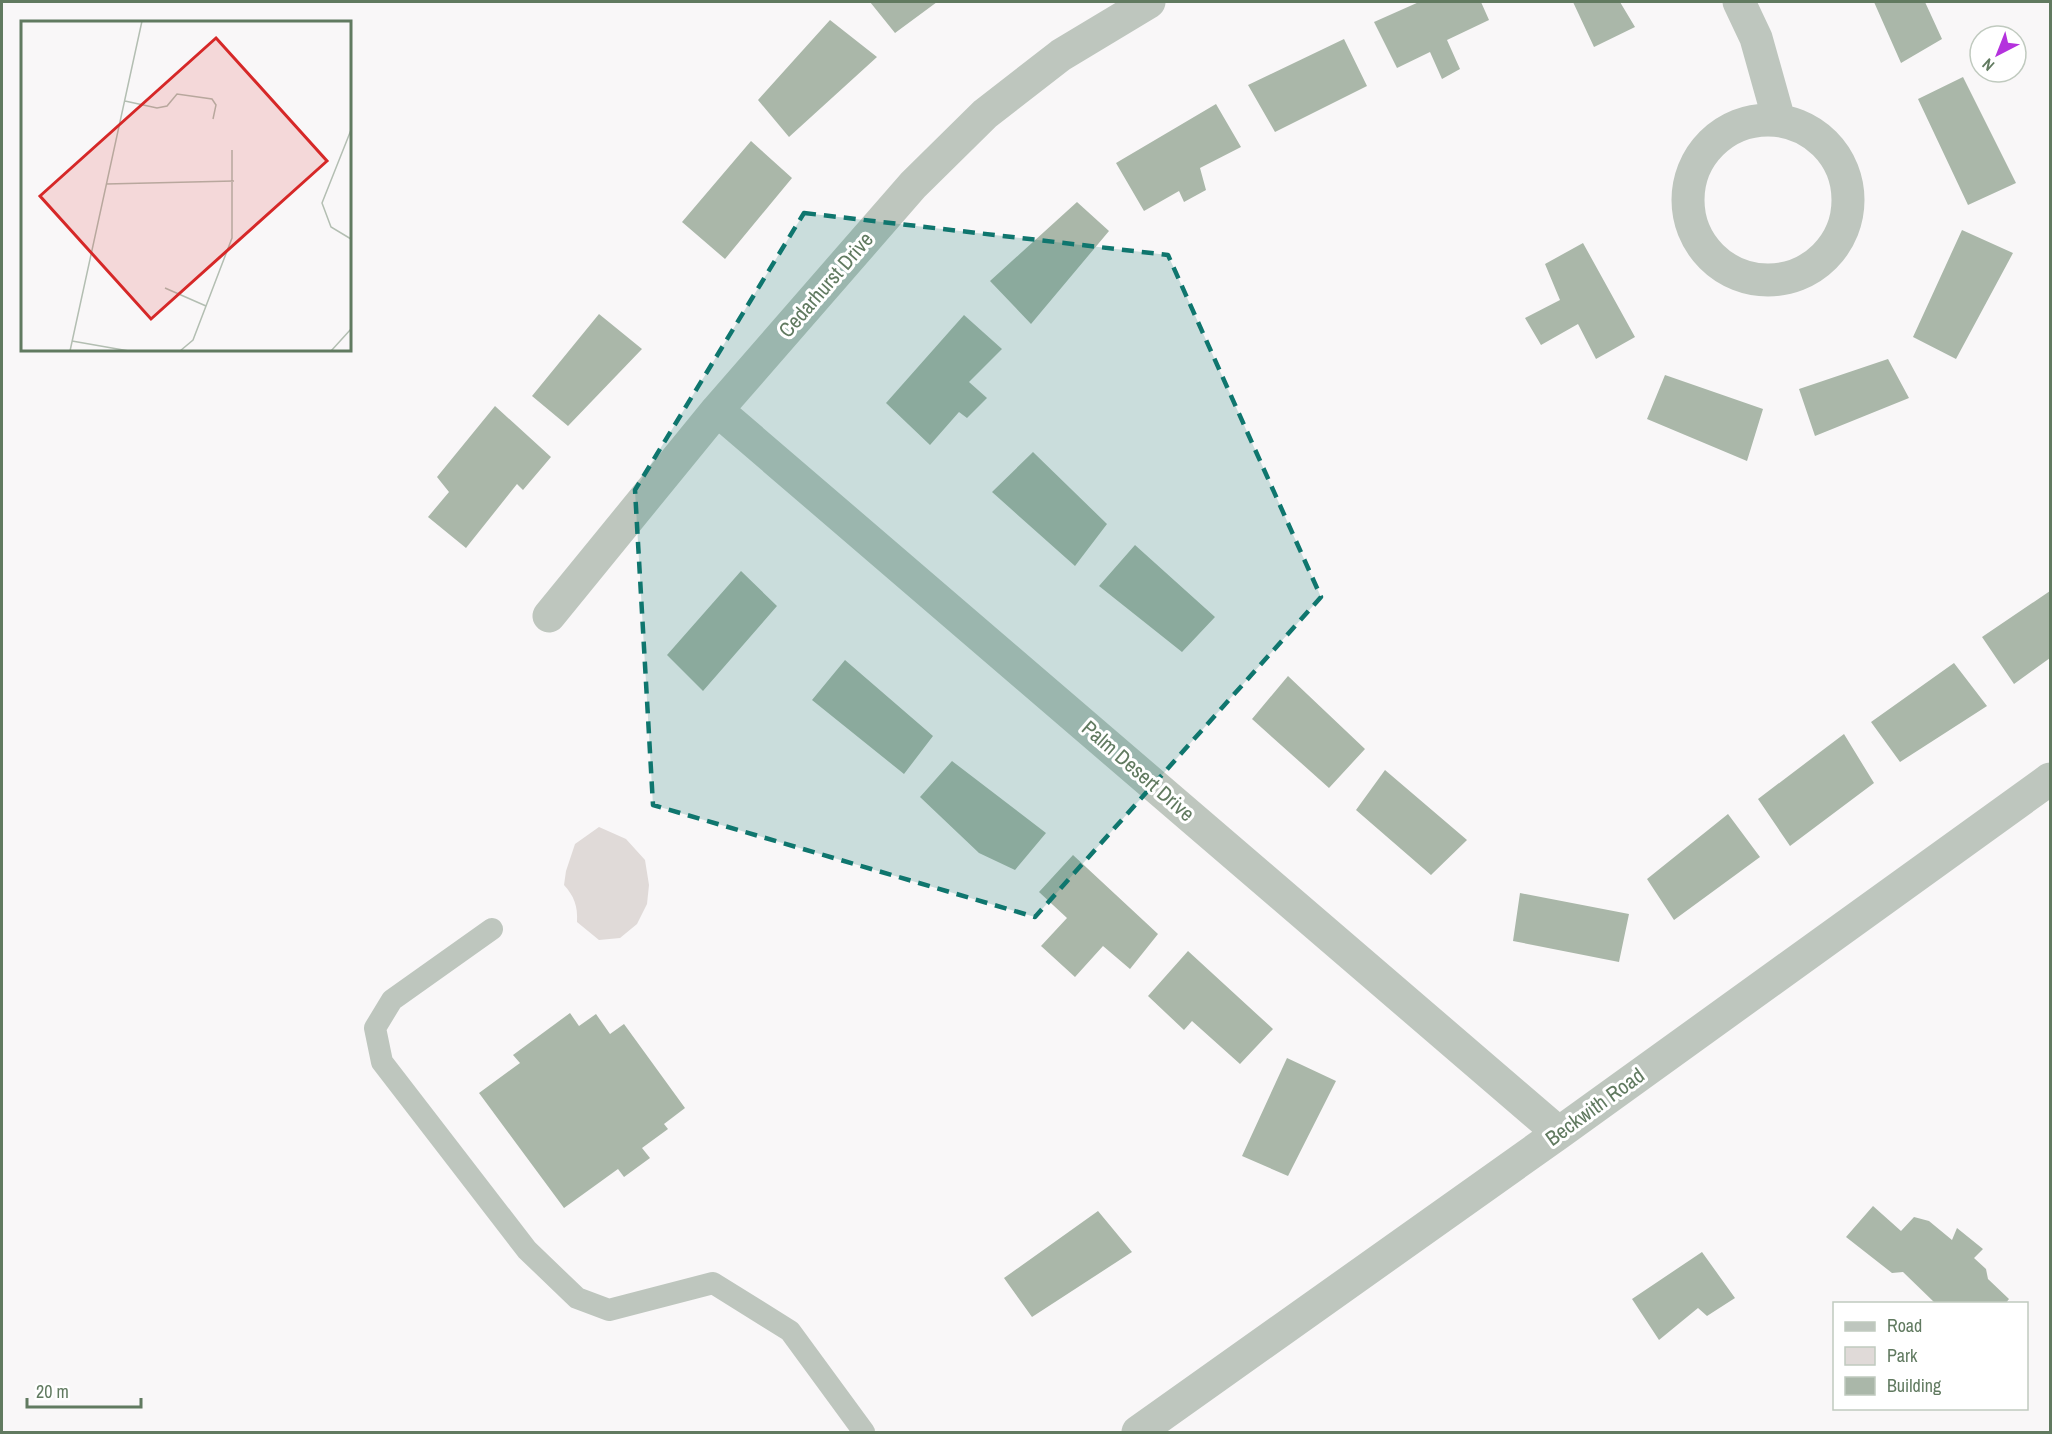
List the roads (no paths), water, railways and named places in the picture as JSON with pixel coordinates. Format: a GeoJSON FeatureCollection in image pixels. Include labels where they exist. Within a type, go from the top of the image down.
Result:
{"type":"FeatureCollection","features":[{"type":"Feature","properties":{"kind":"street","name":"Cedarhurst Drive"},"geometry":{"type":"LineString","coordinates":[[549,616],[717,410],[913,185],[986,114],[1061,55],[1149,2]]}},
{"type":"Feature","properties":{"kind":"street"},"geometry":{"type":"LineString","coordinates":[[1739,2],[1756,38],[1779,120]]}},
{"type":"Feature","properties":{"kind":"street"},"geometry":{"type":"LineString","coordinates":[[1752,120],[1779,120],[1804,128],[1825,143],[1840,164],[1848,189],[1847,215],[1839,240],[1822,260],[1800,274],[1775,280],[1749,278],[1724,268],[1704,249],[1691,225],[1687,198],[1692,171],[1705,148],[1726,130],[1752,120]]}},
{"type":"Feature","properties":{"kind":"street","name":"Palm Desert Drive"},"geometry":{"type":"LineString","coordinates":[[717,410],[1558,1133]]}},
{"type":"Feature","properties":{"kind":"street","name":"Beckwith Road"},"geometry":{"type":"LineString","coordinates":[[1138,1432],[2050,779]]}},
{"type":"Feature","properties":{"kind":"lane"},"geometry":{"type":"LineString","coordinates":[[492,929],[392,1000],[375,1028],[382,1062],[527,1250],[577,1298],[609,1310],[712,1283],[790,1331],[864,1432]]}}]}
